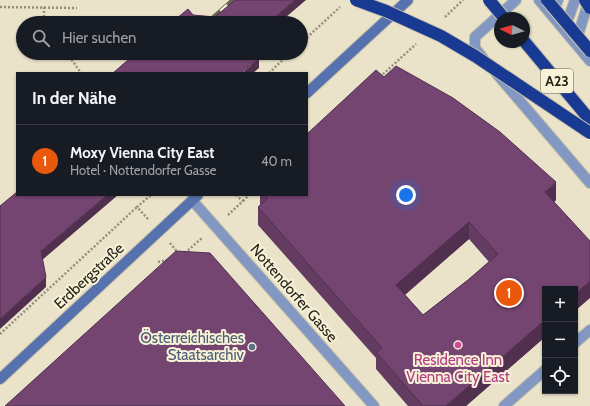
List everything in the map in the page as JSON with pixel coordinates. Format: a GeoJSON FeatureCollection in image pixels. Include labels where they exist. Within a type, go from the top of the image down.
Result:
{"type":"FeatureCollection","features":[{"type":"Feature","properties":{"kind":"highway"},"geometry":{"type":"LineString","coordinates":[[356,0],[386,11],[441,36],[475,56],[590,133]]}},
{"type":"Feature","properties":{"kind":"highway"},"geometry":{"type":"LineString","coordinates":[[489,0],[499,12]]}},
{"type":"Feature","properties":{"kind":"highway"},"geometry":{"type":"LineString","coordinates":[[547,0],[589,55]]}},
{"type":"Feature","properties":{"kind":"highway"},"geometry":{"type":"LineString","coordinates":[[585,0],[590,8]]}},
{"type":"Feature","properties":{"kind":"highway","name":"A23"},"geometry":{"type":"LineString","coordinates":[[530,48],[590,120]]}},
{"type":"Feature","properties":{"kind":"street"},"geometry":{"type":"LineString","coordinates":[[308,92],[408,0]]}},
{"type":"Feature","properties":{"kind":"street"},"geometry":{"type":"LineString","coordinates":[[516,0],[475,37],[474,48],[590,183]]}},
{"type":"Feature","properties":{"kind":"street"},"geometry":{"type":"LineString","coordinates":[[539,0],[576,44],[589,55]]}},
{"type":"Feature","properties":{"kind":"street"},"geometry":{"type":"LineString","coordinates":[[552,15],[558,0]]}},
{"type":"Feature","properties":{"kind":"street"},"geometry":{"type":"LineString","coordinates":[[564,30],[575,0]]}},
{"type":"Feature","properties":{"kind":"street"},"geometry":{"type":"LineString","coordinates":[[576,44],[589,0]]}},
{"type":"Feature","properties":{"kind":"street","name":"Erdbergstraße"},"geometry":{"type":"LineString","coordinates":[[0,379],[195,198]]}},
{"type":"Feature","properties":{"kind":"street","name":"Nottendorfer Gasse"},"geometry":{"type":"LineString","coordinates":[[195,198],[374,406]]}},
{"type":"Feature","properties":{"kind":"street"},"geometry":{"type":"LineString","coordinates":[[578,340],[590,330]]}},
{"type":"Feature","properties":{"kind":"street"},"geometry":{"type":"LineString","coordinates":[[504,406],[542,373]]}},
{"type":"Feature","properties":{"kind":"path"},"geometry":{"type":"LineString","coordinates":[[440,21],[463,0]]}},
{"type":"Feature","properties":{"kind":"path"},"geometry":{"type":"LineString","coordinates":[[308,37],[342,5]]}},
{"type":"Feature","properties":{"kind":"path"},"geometry":{"type":"LineString","coordinates":[[0,7],[77,8]]}},
{"type":"Feature","properties":{"kind":"path"},"geometry":{"type":"LineString","coordinates":[[44,7],[44,16]]}},
{"type":"Feature","properties":{"kind":"path"},"geometry":{"type":"LineString","coordinates":[[375,80],[420,40]]}},
{"type":"Feature","properties":{"kind":"path"},"geometry":{"type":"LineString","coordinates":[[72,60],[80,72]]}},
{"type":"Feature","properties":{"kind":"path"},"geometry":{"type":"LineString","coordinates":[[270,72],[283,60]]}},
{"type":"Feature","properties":{"kind":"path"},"geometry":{"type":"LineString","coordinates":[[243,201],[249,196]]}},
{"type":"Feature","properties":{"kind":"path"},"geometry":{"type":"LineString","coordinates":[[0,334],[137,207]]}},
{"type":"Feature","properties":{"kind":"path"},"geometry":{"type":"LineString","coordinates":[[158,262],[170,259]]}},
{"type":"Feature","properties":{"kind":"building"},"geometry":{"type":"Polygon","coordinates":[[[235,0],[295,0],[276,16],[216,16],[235,0]]]}},
{"type":"Feature","properties":{"kind":"building"},"geometry":{"type":"Polygon","coordinates":[[[188,9],[193,15],[204,16],[180,16],[188,9]]]}},
{"type":"Feature","properties":{"kind":"building"},"geometry":{"type":"Polygon","coordinates":[[[128,60],[257,60],[242,72],[114,72],[128,60]]]}},
{"type":"Feature","properties":{"kind":"building"},"geometry":{"type":"Polygon","coordinates":[[[396,66],[453,98],[500,132],[556,182],[545,192],[590,241],[590,281],[578,291],[578,286],[542,286],[542,323],[446,406],[423,406],[376,352],[382,348],[258,207],[268,198],[266,196],[308,196],[308,133],[376,70],[384,77],[396,66]],[[469,222],[396,285],[423,315],[468,280],[498,254],[469,222]]]}},
{"type":"Feature","properties":{"kind":"building"},"geometry":{"type":"Polygon","coordinates":[[[16,193],[16,196],[106,196],[41,251],[46,277],[0,319],[0,206],[16,193]]]}},
{"type":"Feature","properties":{"kind":"building"},"geometry":{"type":"Polygon","coordinates":[[[176,251],[210,253],[345,406],[5,406],[176,251]]]}},
{"type":"Feature","properties":{"kind":"railway"},"geometry":{"type":"LineString","coordinates":[[215,16],[233,0]]}},
{"type":"Feature","properties":{"kind":"place","name":"Moxy Vienna City East"},"geometry":{"type":"Point","coordinates":[509,293]}},
{"type":"Feature","properties":{"kind":"place","name":"Residence Inn Vienna City East"},"geometry":{"type":"Point","coordinates":[458,345]}},
{"type":"Feature","properties":{"kind":"place","name":"Österreichisches Staatsarchiv"},"geometry":{"type":"Point","coordinates":[252,347]}}]}
